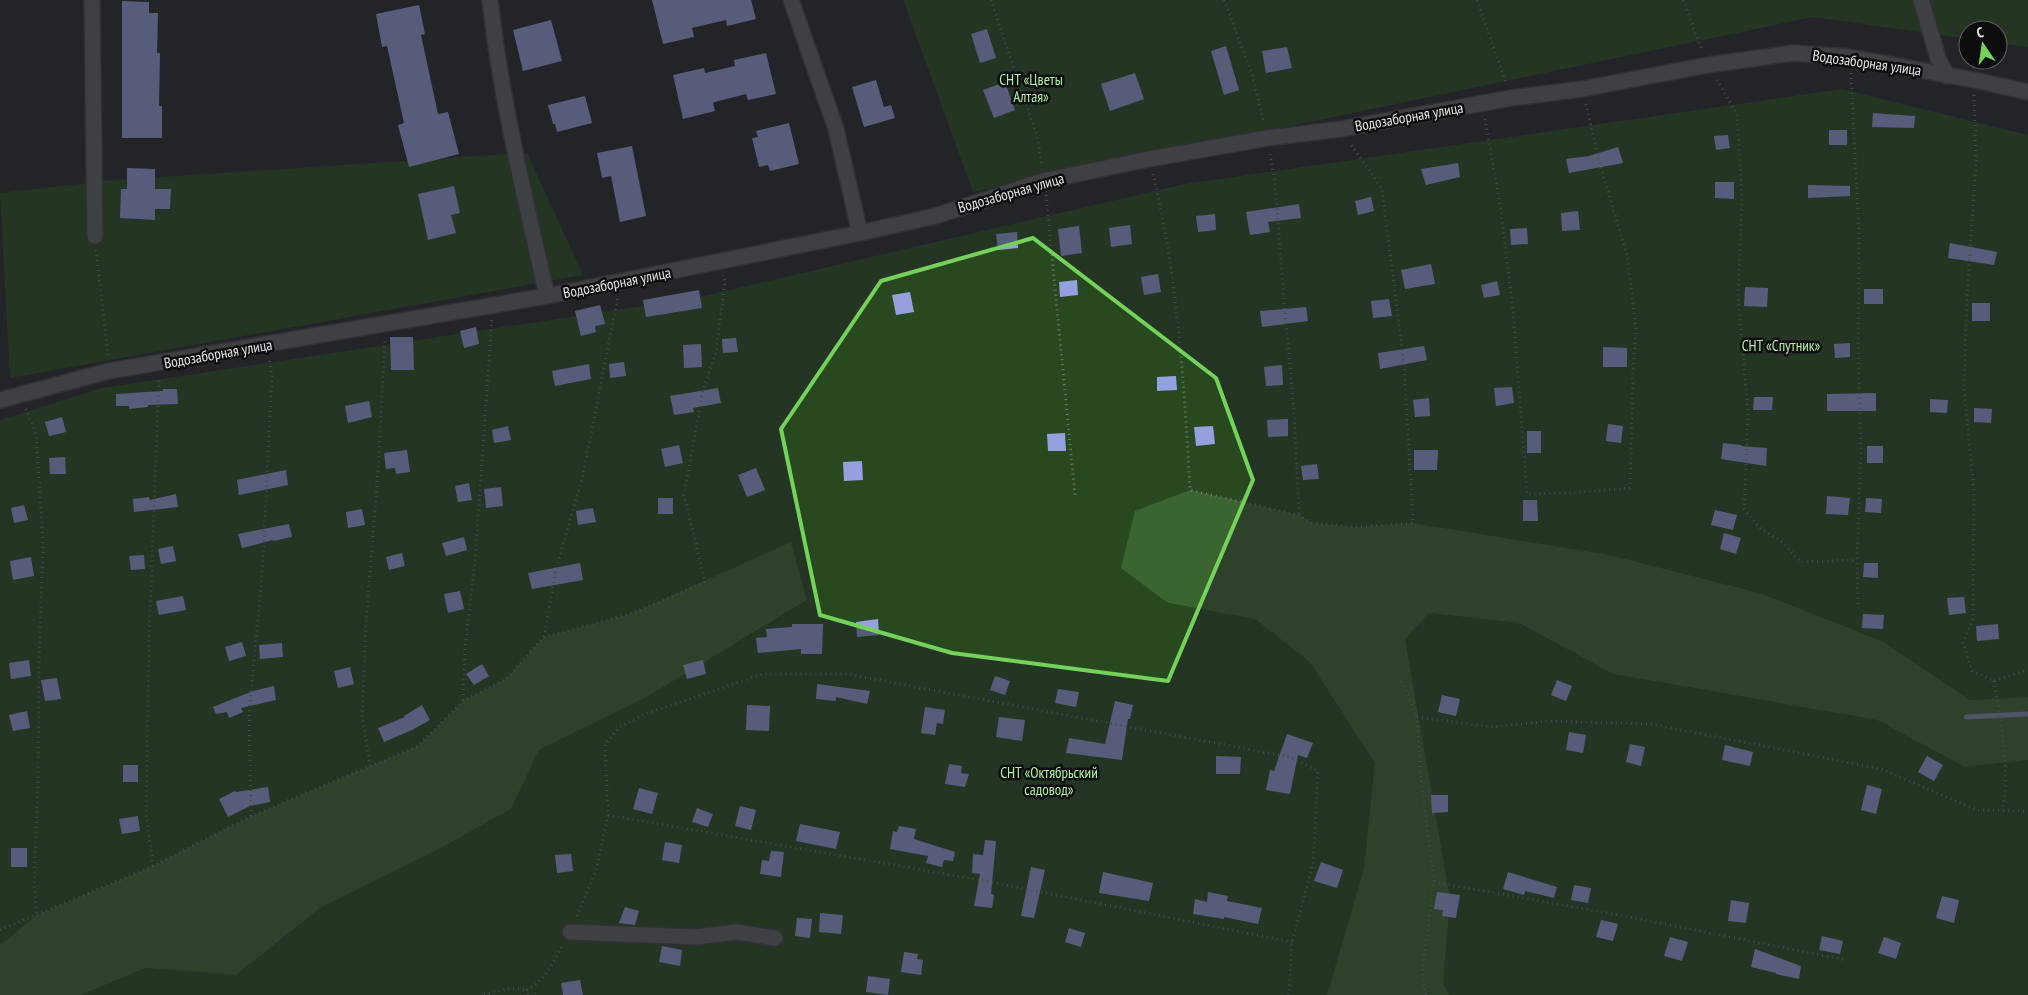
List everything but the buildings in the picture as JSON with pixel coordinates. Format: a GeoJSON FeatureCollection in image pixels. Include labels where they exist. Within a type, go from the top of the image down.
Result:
{"type":"FeatureCollection","features":[{"type":"Feature","properties":{"kind":"street"},"geometry":{"type":"LineString","coordinates":[[92,0],[95,236]]}},
{"type":"Feature","properties":{"kind":"street"},"geometry":{"type":"LineString","coordinates":[[490,0],[496,54],[547,296]]}},
{"type":"Feature","properties":{"kind":"street"},"geometry":{"type":"LineString","coordinates":[[791,0],[836,129],[860,233]]}},
{"type":"Feature","properties":{"kind":"street"},"geometry":{"type":"LineString","coordinates":[[1921,0],[1938,58],[1947,76]]}},
{"type":"Feature","properties":{"kind":"street","name":"Водозаборная улица"},"geometry":{"type":"LineString","coordinates":[[0,400],[110,371],[547,296],[719,263],[935,216],[1044,181],[1149,159],[1268,138],[1341,129],[1511,98],[1582,89],[1708,65],[1793,53],[1850,57],[2028,92]]}},
{"type":"Feature","properties":{"kind":"street"},"geometry":{"type":"LineString","coordinates":[[570,932],[696,937],[737,932],[775,938]]}},
{"type":"Feature","properties":{"kind":"path"},"geometry":{"type":"LineString","coordinates":[[991,0],[1038,140],[1048,210],[1075,496]]}},
{"type":"Feature","properties":{"kind":"path"},"geometry":{"type":"LineString","coordinates":[[1224,0],[1252,74],[1268,138],[1275,183],[1294,409],[1300,515]]}},
{"type":"Feature","properties":{"kind":"path"},"geometry":{"type":"LineString","coordinates":[[1477,0],[1511,98]]}},
{"type":"Feature","properties":{"kind":"path"},"geometry":{"type":"LineString","coordinates":[[1683,0],[1708,65],[1737,114],[1742,200],[1738,295],[1748,414],[1744,509],[1761,529],[1780,540],[1801,562],[1856,560]]}},
{"type":"Feature","properties":{"kind":"path"},"geometry":{"type":"LineString","coordinates":[[1850,57],[1859,236],[1860,450],[1856,560],[1858,608]]}},
{"type":"Feature","properties":{"kind":"path"},"geometry":{"type":"LineString","coordinates":[[1974,80],[1976,161],[1967,296],[1964,387],[1974,494],[1973,618],[1962,643],[1972,671],[1994,681],[2028,670]]}},
{"type":"Feature","properties":{"kind":"path"},"geometry":{"type":"LineString","coordinates":[[1482,104],[1500,211],[1513,312],[1527,494],[1630,488],[1636,329],[1630,274],[1627,256],[1599,162],[1582,89]]}},
{"type":"Feature","properties":{"kind":"path"},"geometry":{"type":"LineString","coordinates":[[1149,159],[1161,210],[1172,275],[1180,342],[1190,490],[1300,515],[1312,523],[1355,527],[1413,523],[1404,364],[1382,190],[1341,129]]}},
{"type":"Feature","properties":{"kind":"path"},"geometry":{"type":"LineString","coordinates":[[95,236],[110,371]]}},
{"type":"Feature","properties":{"kind":"path"},"geometry":{"type":"LineString","coordinates":[[0,930],[153,866],[251,816],[418,746],[463,700],[506,678],[544,637],[632,613],[705,582],[684,495],[703,390],[716,352],[725,282],[719,263]]}},
{"type":"Feature","properties":{"kind":"path"},"geometry":{"type":"LineString","coordinates":[[544,637],[556,569],[582,479],[621,282]]}},
{"type":"Feature","properties":{"kind":"path"},"geometry":{"type":"LineString","coordinates":[[463,700],[465,648],[475,561],[494,305]]}},
{"type":"Feature","properties":{"kind":"path"},"geometry":{"type":"LineString","coordinates":[[370,766],[362,718],[366,623],[378,470],[386,324]]}},
{"type":"Feature","properties":{"kind":"path"},"geometry":{"type":"LineString","coordinates":[[251,816],[249,714],[262,575],[272,376],[266,345]]}},
{"type":"Feature","properties":{"kind":"path"},"geometry":{"type":"LineString","coordinates":[[153,866],[146,815],[149,640],[159,364]]}},
{"type":"Feature","properties":{"kind":"path"},"geometry":{"type":"LineString","coordinates":[[20,394],[36,434],[43,543],[34,885],[37,915]]}},
{"type":"Feature","properties":{"kind":"path"},"geometry":{"type":"LineString","coordinates":[[484,995],[511,988],[528,993],[538,985],[553,964],[570,932],[596,870],[608,815],[605,745],[619,727],[645,714],[763,674],[846,674],[1290,757],[1318,772],[1313,864],[1292,942],[1289,995]]}},
{"type":"Feature","properties":{"kind":"path"},"geometry":{"type":"LineString","coordinates":[[1402,681],[1417,717],[1420,770],[1434,882],[1422,973],[1426,995]]}},
{"type":"Feature","properties":{"kind":"path"},"geometry":{"type":"LineString","coordinates":[[1994,681],[1999,708],[2006,779],[2005,800],[2002,810]]}},
{"type":"Feature","properties":{"kind":"path"},"geometry":{"type":"LineString","coordinates":[[1417,717],[1493,727],[1549,722],[1651,724],[1881,769],[1977,810],[2028,811]]}},
{"type":"Feature","properties":{"kind":"path"},"geometry":{"type":"LineString","coordinates":[[608,815],[991,882],[1292,942]]}},
{"type":"Feature","properties":{"kind":"path"},"geometry":{"type":"LineString","coordinates":[[1434,882],[1635,918],[1844,960]]}},
{"type":"Feature","properties":{"kind":"highlighted area"},"geometry":{"type":"Polygon","coordinates":[[[1033,238],[1216,378],[1253,480],[1168,681],[952,653],[820,615],[781,429],[881,281],[1033,238]]]}},
{"type":"Feature","properties":{"kind":"green space","name":"СНТ «Цветы Алтая»"},"geometry":{"type":"Polygon","coordinates":[[[903,0],[2028,0],[2028,47],[2008,44],[2008,20],[1958,20],[1958,38],[1813,17],[973,192],[903,0]]]}},
{"type":"Feature","properties":{"kind":"green space"},"geometry":{"type":"Polygon","coordinates":[[[1842,89],[2028,135],[2028,697],[1970,700],[1882,641],[1760,593],[1610,555],[1413,523],[1355,527],[1312,523],[1299,515],[1168,603],[1254,618],[1310,661],[1404,639],[1429,613],[1519,623],[1613,674],[1877,720],[1965,767],[2028,760],[2028,995],[81,995],[146,968],[236,975],[320,908],[441,848],[511,809],[539,750],[645,698],[807,600],[791,543],[633,613],[544,637],[506,679],[463,701],[418,746],[251,816],[153,866],[37,915],[0,945],[0,420],[102,388],[695,298],[1185,184],[1842,89]]]}},
{"type":"Feature","properties":{"kind":"green space"},"geometry":{"type":"Polygon","coordinates":[[[527,153],[583,275],[10,378],[0,193],[115,180],[527,153]]]}},
{"type":"Feature","properties":{"kind":"green space"},"geometry":{"type":"Polygon","coordinates":[[[1190,490],[1299,515],[1312,523],[1355,527],[1413,523],[1610,555],[1760,593],[1882,641],[1970,700],[2028,697],[2028,760],[1965,767],[1877,720],[1613,674],[1519,623],[1429,613],[1405,639],[1450,899],[1443,984],[1449,995],[1327,995],[1364,869],[1375,763],[1310,662],[1255,619],[1168,603],[1121,568],[1135,511],[1190,490]]]}},
{"type":"Feature","properties":{"kind":"green space"},"geometry":{"type":"Polygon","coordinates":[[[791,542],[807,600],[645,698],[539,750],[511,809],[441,848],[320,908],[236,975],[146,968],[81,995],[0,995],[0,945],[37,915],[153,866],[251,816],[418,746],[463,701],[506,679],[544,637],[633,613],[791,542]]]}},
{"type":"Feature","properties":{"kind":"waterway"},"geometry":{"type":"LineString","coordinates":[[1966,717],[2028,714]]}},
{"type":"Feature","properties":{"kind":"park label","name":"СНТ «Спутник»"},"geometry":{"type":"Point","coordinates":[1781,346]}},
{"type":"Feature","properties":{"kind":"park label","name":"СНТ «Октябрьский садовод»"},"geometry":{"type":"Point","coordinates":[1049,782]}}]}
